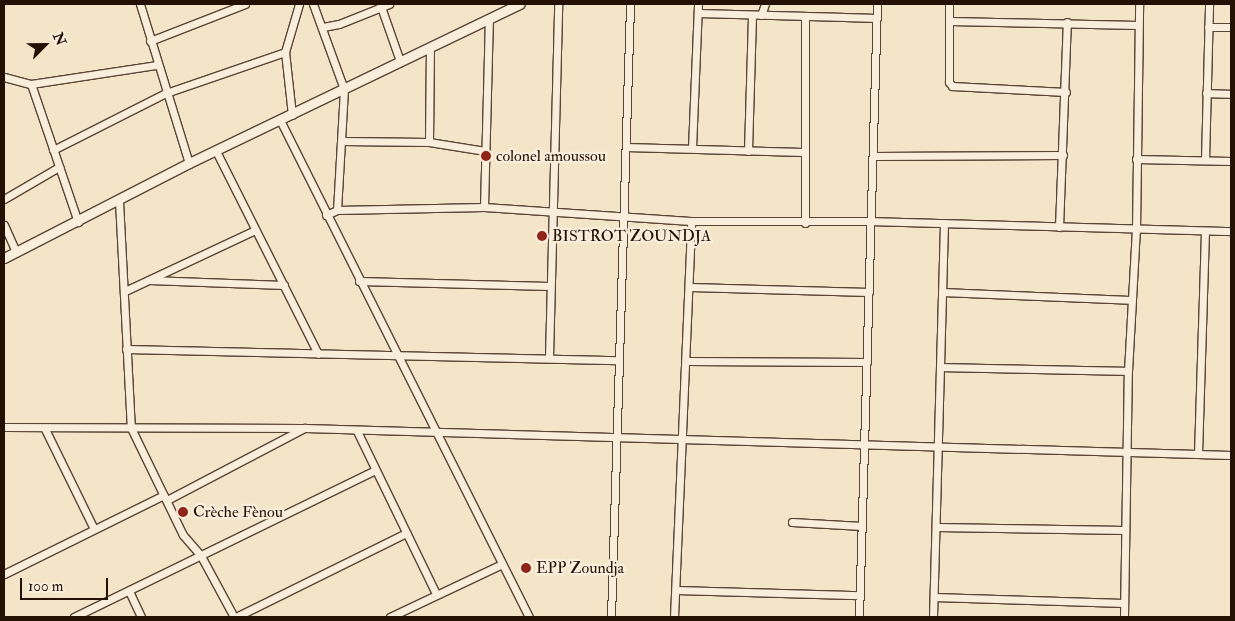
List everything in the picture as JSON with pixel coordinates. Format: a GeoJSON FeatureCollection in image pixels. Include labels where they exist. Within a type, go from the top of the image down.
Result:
{"type":"FeatureCollection","features":[{"type":"Feature","properties":{"kind":"street"},"geometry":{"type":"LineString","coordinates":[[140,4],[156,65],[188,163]]}},
{"type":"Feature","properties":{"kind":"street"},"geometry":{"type":"LineString","coordinates":[[150,41],[245,4]]}},
{"type":"Feature","properties":{"kind":"street"},"geometry":{"type":"LineString","coordinates":[[292,114],[286,52],[299,4]]}},
{"type":"Feature","properties":{"kind":"street"},"geometry":{"type":"LineString","coordinates":[[313,4],[344,89],[343,141],[337,210]]}},
{"type":"Feature","properties":{"kind":"street"},"geometry":{"type":"LineString","coordinates":[[322,27],[339,24],[389,4]]}},
{"type":"Feature","properties":{"kind":"street"},"geometry":{"type":"LineString","coordinates":[[4,258],[119,201],[188,163],[489,21],[507,6],[520,4]]}},
{"type":"Feature","properties":{"kind":"street"},"geometry":{"type":"LineString","coordinates":[[549,357],[549,286],[558,4]]}},
{"type":"Feature","properties":{"kind":"street"},"geometry":{"type":"LineString","coordinates":[[611,617],[630,4]]}},
{"type":"Feature","properties":{"kind":"street"},"geometry":{"type":"LineString","coordinates":[[692,148],[698,4]]}},
{"type":"Feature","properties":{"kind":"street"},"geometry":{"type":"LineString","coordinates":[[761,16],[765,4]]}},
{"type":"Feature","properties":{"kind":"street"},"geometry":{"type":"LineString","coordinates":[[859,617],[878,4]]}},
{"type":"Feature","properties":{"kind":"street"},"geometry":{"type":"LineString","coordinates":[[950,4],[949,82],[952,86],[1066,92]]}},
{"type":"Feature","properties":{"kind":"street"},"geometry":{"type":"LineString","coordinates":[[1124,617],[1125,530],[1129,450],[1128,371],[1130,300],[1136,230],[1138,4]]}},
{"type":"Feature","properties":{"kind":"street"},"geometry":{"type":"LineString","coordinates":[[1205,160],[1208,4]]}},
{"type":"Feature","properties":{"kind":"street"},"geometry":{"type":"LineString","coordinates":[[380,6],[400,62]]}},
{"type":"Feature","properties":{"kind":"street"},"geometry":{"type":"LineString","coordinates":[[698,13],[877,18]]}},
{"type":"Feature","properties":{"kind":"street"},"geometry":{"type":"LineString","coordinates":[[748,150],[752,15]]}},
{"type":"Feature","properties":{"kind":"street"},"geometry":{"type":"LineString","coordinates":[[805,16],[805,223]]}},
{"type":"Feature","properties":{"kind":"street"},"geometry":{"type":"LineString","coordinates":[[484,207],[489,21]]}},
{"type":"Feature","properties":{"kind":"street"},"geometry":{"type":"LineString","coordinates":[[950,21],[1138,25]]}},
{"type":"Feature","properties":{"kind":"street"},"geometry":{"type":"LineString","coordinates":[[1059,227],[1066,92],[1067,22]]}},
{"type":"Feature","properties":{"kind":"street"},"geometry":{"type":"LineString","coordinates":[[1208,27],[1231,27]]}},
{"type":"Feature","properties":{"kind":"street"},"geometry":{"type":"LineString","coordinates":[[429,142],[430,49]]}},
{"type":"Feature","properties":{"kind":"street"},"geometry":{"type":"LineString","coordinates":[[53,150],[166,93],[286,52]]}},
{"type":"Feature","properties":{"kind":"street"},"geometry":{"type":"LineString","coordinates":[[4,77],[31,84],[156,65]]}},
{"type":"Feature","properties":{"kind":"street"},"geometry":{"type":"LineString","coordinates":[[31,84],[78,222]]}},
{"type":"Feature","properties":{"kind":"street"},"geometry":{"type":"LineString","coordinates":[[1206,93],[1231,94]]}},
{"type":"Feature","properties":{"kind":"street"},"geometry":{"type":"LineString","coordinates":[[280,120],[395,355],[528,617]]}},
{"type":"Feature","properties":{"kind":"street"},"geometry":{"type":"LineString","coordinates":[[343,141],[429,142],[486,151]]}},
{"type":"Feature","properties":{"kind":"street"},"geometry":{"type":"LineString","coordinates":[[626,147],[804,152]]}},
{"type":"Feature","properties":{"kind":"street"},"geometry":{"type":"LineString","coordinates":[[216,151],[318,354]]}},
{"type":"Feature","properties":{"kind":"street"},"geometry":{"type":"LineString","coordinates":[[873,156],[1063,155]]}},
{"type":"Feature","properties":{"kind":"street"},"geometry":{"type":"LineString","coordinates":[[1136,159],[1231,160]]}},
{"type":"Feature","properties":{"kind":"street"},"geometry":{"type":"LineString","coordinates":[[4,199],[59,167]]}},
{"type":"Feature","properties":{"kind":"street"},"geometry":{"type":"LineString","coordinates":[[119,201],[131,428],[183,535],[200,556],[235,617],[406,533]]}},
{"type":"Feature","properties":{"kind":"street"},"geometry":{"type":"LineString","coordinates":[[326,215],[337,210],[484,207],[691,221],[805,223],[871,221],[1136,230],[1231,231]]}},
{"type":"Feature","properties":{"kind":"street"},"geometry":{"type":"LineString","coordinates":[[674,617],[681,441],[687,361],[691,221]]}},
{"type":"Feature","properties":{"kind":"street"},"geometry":{"type":"LineString","coordinates":[[933,617],[944,224]]}},
{"type":"Feature","properties":{"kind":"street"},"geometry":{"type":"LineString","coordinates":[[4,225],[16,252]]}},
{"type":"Feature","properties":{"kind":"street"},"geometry":{"type":"LineString","coordinates":[[125,291],[255,230]]}},
{"type":"Feature","properties":{"kind":"street"},"geometry":{"type":"LineString","coordinates":[[1198,454],[1205,230]]}},
{"type":"Feature","properties":{"kind":"street"},"geometry":{"type":"LineString","coordinates":[[146,280],[284,285]]}},
{"type":"Feature","properties":{"kind":"street"},"geometry":{"type":"LineString","coordinates":[[359,281],[549,286]]}},
{"type":"Feature","properties":{"kind":"street"},"geometry":{"type":"LineString","coordinates":[[690,287],[869,292]]}},
{"type":"Feature","properties":{"kind":"street"},"geometry":{"type":"LineString","coordinates":[[942,292],[1130,300]]}},
{"type":"Feature","properties":{"kind":"street"},"geometry":{"type":"LineString","coordinates":[[126,348],[618,360]]}},
{"type":"Feature","properties":{"kind":"street"},"geometry":{"type":"LineString","coordinates":[[687,361],[867,362]]}},
{"type":"Feature","properties":{"kind":"street"},"geometry":{"type":"LineString","coordinates":[[941,367],[1128,371]]}},
{"type":"Feature","properties":{"kind":"street"},"geometry":{"type":"LineString","coordinates":[[4,427],[45,429],[305,428],[681,441],[1129,450],[1231,455]]}},
{"type":"Feature","properties":{"kind":"street"},"geometry":{"type":"LineString","coordinates":[[4,574],[94,529],[166,498],[305,428]]}},
{"type":"Feature","properties":{"kind":"street"},"geometry":{"type":"LineString","coordinates":[[45,429],[94,529]]}},
{"type":"Feature","properties":{"kind":"street"},"geometry":{"type":"LineString","coordinates":[[357,431],[436,594]]}},
{"type":"Feature","properties":{"kind":"street"},"geometry":{"type":"LineString","coordinates":[[74,617],[375,470]]}},
{"type":"Feature","properties":{"kind":"street"},"geometry":{"type":"LineString","coordinates":[[792,522],[862,526]]}},
{"type":"Feature","properties":{"kind":"street"},"geometry":{"type":"LineString","coordinates":[[936,527],[1125,530]]}},
{"type":"Feature","properties":{"kind":"street"},"geometry":{"type":"LineString","coordinates":[[390,617],[502,564]]}},
{"type":"Feature","properties":{"kind":"street"},"geometry":{"type":"LineString","coordinates":[[676,590],[860,595]]}},
{"type":"Feature","properties":{"kind":"street"},"geometry":{"type":"LineString","coordinates":[[129,591],[141,617]]}},
{"type":"Feature","properties":{"kind":"street"},"geometry":{"type":"LineString","coordinates":[[934,597],[1124,603]]}},
{"type":"Feature","properties":{"kind":"place","name":"colonel amoussou"},"geometry":{"type":"Point","coordinates":[486,156]}},
{"type":"Feature","properties":{"kind":"place","name":"BISTROT ZOUNDJA"},"geometry":{"type":"Point","coordinates":[542,236]}},
{"type":"Feature","properties":{"kind":"place","name":"Crèche Fènou"},"geometry":{"type":"Point","coordinates":[183,512]}},
{"type":"Feature","properties":{"kind":"place","name":"EPP Zoundja"},"geometry":{"type":"Point","coordinates":[526,568]}}]}
